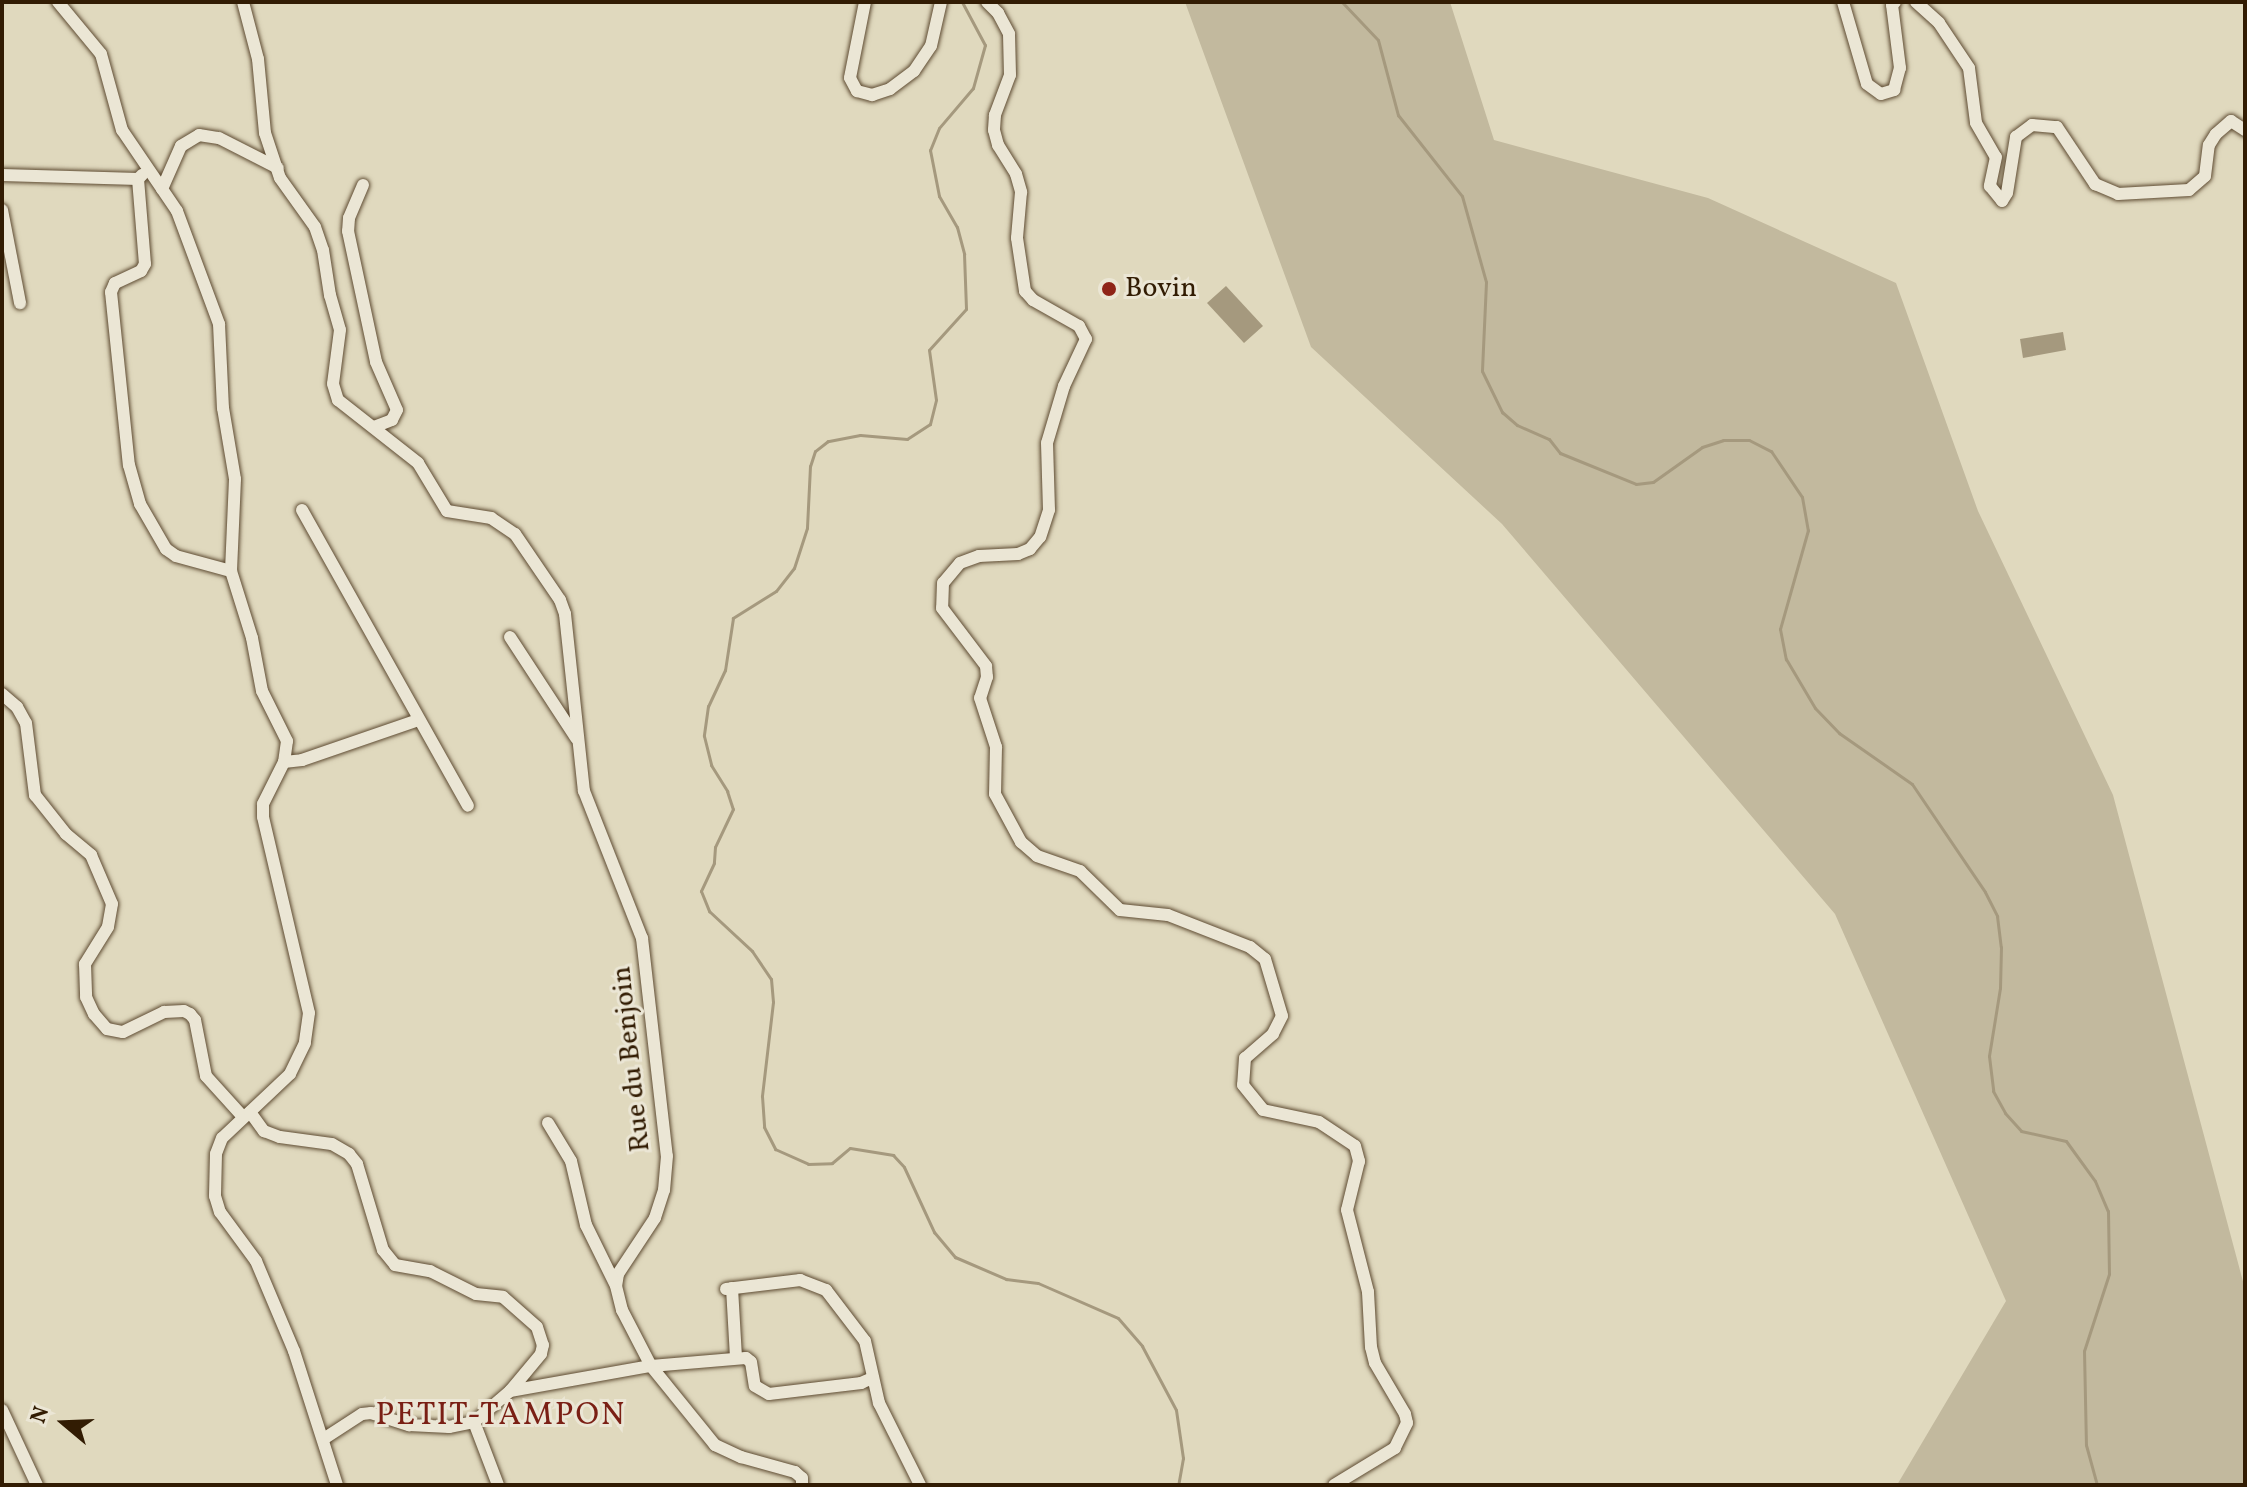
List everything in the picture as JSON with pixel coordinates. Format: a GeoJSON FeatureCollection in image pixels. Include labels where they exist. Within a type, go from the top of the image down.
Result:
{"type":"FeatureCollection","features":[{"type":"Feature","properties":{"kind":"street"},"geometry":{"type":"LineString","coordinates":[[58,2],[83,28],[101,54],[122,130],[143,175],[145,264],[141,271],[115,283],[111,292],[129,465],[140,504],[166,549],[176,556],[231,571]]}},
{"type":"Feature","properties":{"kind":"street","name":"Rue du Benjoin"},"geometry":{"type":"LineString","coordinates":[[243,2],[258,59],[265,133],[286,191],[315,227],[321,242],[328,287],[340,330],[335,393],[338,400],[418,463],[447,511],[491,518],[524,544],[565,614],[576,707],[576,738],[589,807],[642,938],[667,1156],[664,1190],[655,1218],[623,1262],[616,1286]]}},
{"type":"Feature","properties":{"kind":"street"},"geometry":{"type":"LineString","coordinates":[[865,2],[850,78],[857,91],[872,95],[890,89],[914,71],[931,46],[941,2]]}},
{"type":"Feature","properties":{"kind":"street"},"geometry":{"type":"LineString","coordinates":[[987,2],[998,13],[1010,46],[1010,75],[995,115],[994,130],[998,145],[1016,174],[1021,192],[1017,238],[1025,291],[1033,300],[1079,326],[1086,339],[1064,386],[1047,443],[1049,510],[1040,537],[1030,549],[1018,554],[979,556],[960,563],[943,583],[942,608],[986,666],[987,677],[980,698],[996,747],[995,794],[1021,842],[1037,856],[1080,871],[1120,910],[1168,915],[1250,947],[1265,959],[1282,1016],[1273,1034],[1245,1058],[1243,1085],[1263,1110],[1319,1122],[1355,1146],[1359,1161],[1347,1210],[1368,1292],[1371,1347],[1375,1363],[1407,1423],[1395,1448],[1334,1485]]}},
{"type":"Feature","properties":{"kind":"street"},"geometry":{"type":"LineString","coordinates":[[1843,2],[1867,84],[1881,94],[1894,90],[1900,68],[1892,5],[1895,2]]}},
{"type":"Feature","properties":{"kind":"street"},"geometry":{"type":"LineString","coordinates":[[1916,2],[1939,23],[1969,68],[1976,123],[1996,157],[1990,186],[2002,201],[2007,193],[2016,137],[2032,125],[2057,127],[2095,184],[2118,194],[2189,190],[2205,176],[2209,145],[2216,134],[2231,121],[2245,130]]}},
{"type":"Feature","properties":{"kind":"street"},"geometry":{"type":"LineString","coordinates":[[162,189],[181,146],[199,135],[219,138],[278,168]]}},
{"type":"Feature","properties":{"kind":"street"},"geometry":{"type":"LineString","coordinates":[[2,175],[143,175],[162,189],[185,228],[219,324],[221,387],[235,479],[231,571],[252,638],[262,691],[287,741],[284,762],[267,793],[263,817],[298,955],[309,1013],[308,1030],[290,1074],[222,1138],[216,1154],[215,1196],[220,1212],[256,1261],[307,1381],[337,1485]]}},
{"type":"Feature","properties":{"kind":"street"},"geometry":{"type":"LineString","coordinates":[[363,185],[349,218],[348,231],[376,362],[397,410],[392,420],[374,427]]}},
{"type":"Feature","properties":{"kind":"street"},"geometry":{"type":"LineString","coordinates":[[2,210],[20,303]]}},
{"type":"Feature","properties":{"kind":"street"},"geometry":{"type":"LineString","coordinates":[[302,510],[468,806]]}},
{"type":"Feature","properties":{"kind":"street","name":"Rue du Benjoin"},"geometry":{"type":"LineString","coordinates":[[510,637],[576,738]]}},
{"type":"Feature","properties":{"kind":"street"},"geometry":{"type":"LineString","coordinates":[[2,694],[17,707],[26,723],[35,795],[66,834],[91,855],[112,904],[108,927],[85,964],[86,997],[94,1014],[107,1029],[123,1032],[164,1012],[176,1010],[190,1014],[195,1020],[206,1076],[264,1131],[280,1137],[332,1144],[349,1154],[357,1164],[383,1250],[395,1265],[430,1271],[476,1294],[503,1297],[537,1327],[543,1345],[541,1354],[510,1391],[474,1422],[426,1428],[371,1413],[325,1438]]}},
{"type":"Feature","properties":{"kind":"street"},"geometry":{"type":"LineString","coordinates":[[284,762],[302,760],[418,720]]}},
{"type":"Feature","properties":{"kind":"street"},"geometry":{"type":"LineString","coordinates":[[548,1123],[571,1161],[586,1225],[616,1286],[622,1310],[651,1366],[715,1445],[741,1457],[795,1472],[802,1478],[802,1485]]}},
{"type":"Feature","properties":{"kind":"street"},"geometry":{"type":"LineString","coordinates":[[736,1357],[729,1288],[800,1280],[826,1290],[865,1341],[879,1403],[920,1485]]}},
{"type":"Feature","properties":{"kind":"street"},"geometry":{"type":"LineString","coordinates":[[510,1391],[651,1366],[736,1357],[751,1362],[755,1386],[769,1394],[861,1383],[872,1378]]}},
{"type":"Feature","properties":{"kind":"street"},"geometry":{"type":"LineString","coordinates":[[2,1410],[37,1485]]}},
{"type":"Feature","properties":{"kind":"street"},"geometry":{"type":"LineString","coordinates":[[474,1422],[498,1485]]}},
{"type":"Feature","properties":{"kind":"shaded area"},"geometry":{"type":"Polygon","coordinates":[[[1185,2],[1450,2],[1494,140],[1708,198],[1896,283],[1978,511],[2113,795],[2245,1289],[2245,1485],[1897,1485],[2006,1301],[1835,914],[1502,524],[1311,347],[1185,2]]]}},
{"type":"Feature","properties":{"kind":"shaded area"},"geometry":{"type":"Polygon","coordinates":[[[1226,286],[1263,326],[1244,343],[1207,303],[1226,286]]]}},
{"type":"Feature","properties":{"kind":"shaded area"},"geometry":{"type":"Polygon","coordinates":[[[2063,332],[2066,350],[2023,358],[2020,339],[2063,332]]]}},
{"type":"Feature","properties":{"kind":"waterway"},"geometry":{"type":"LineString","coordinates":[[962,2],[985,45],[973,88],[939,128],[930,150],[939,196],[957,227],[964,254],[966,309],[929,350],[936,400],[930,424],[907,439],[860,435],[828,441],[815,451],[810,466],[807,528],[794,568],[776,591],[733,618],[725,670],[708,706],[704,736],[711,765],[727,791],[733,809],[715,847],[714,863],[701,891],[709,911],[752,951],[771,979],[773,1002],[762,1096],[764,1127],[775,1149],[808,1164],[832,1163],[850,1148],[893,1155],[904,1167],[934,1232],[955,1257],[1006,1279],[1038,1283],[1118,1318],[1142,1346],[1176,1410],[1183,1458],[1178,1485]]}},
{"type":"Feature","properties":{"kind":"waterway"},"geometry":{"type":"LineString","coordinates":[[1342,2],[1378,40],[1398,115],[1462,196],[1486,282],[1482,371],[1502,412],[1517,425],[1549,439],[1560,453],[1636,484],[1653,482],[1702,447],[1723,440],[1749,440],[1771,451],[1802,497],[1808,530],[1780,629],[1786,659],[1815,708],[1839,733],[1912,784],[1985,892],[1997,916],[2001,947],[2000,988],[1989,1056],[1993,1091],[2005,1113],[2021,1131],[2066,1141],[2095,1181],[2108,1211],[2109,1274],[2084,1351],[2086,1445],[2097,1485]]}},
{"type":"Feature","properties":{"kind":"place","name":"Bovin"},"geometry":{"type":"Point","coordinates":[1109,289]}},
{"type":"Feature","properties":{"kind":"district","name":"PETIT-TAMPON"},"geometry":{"type":"Point","coordinates":[501,1416]}}]}
